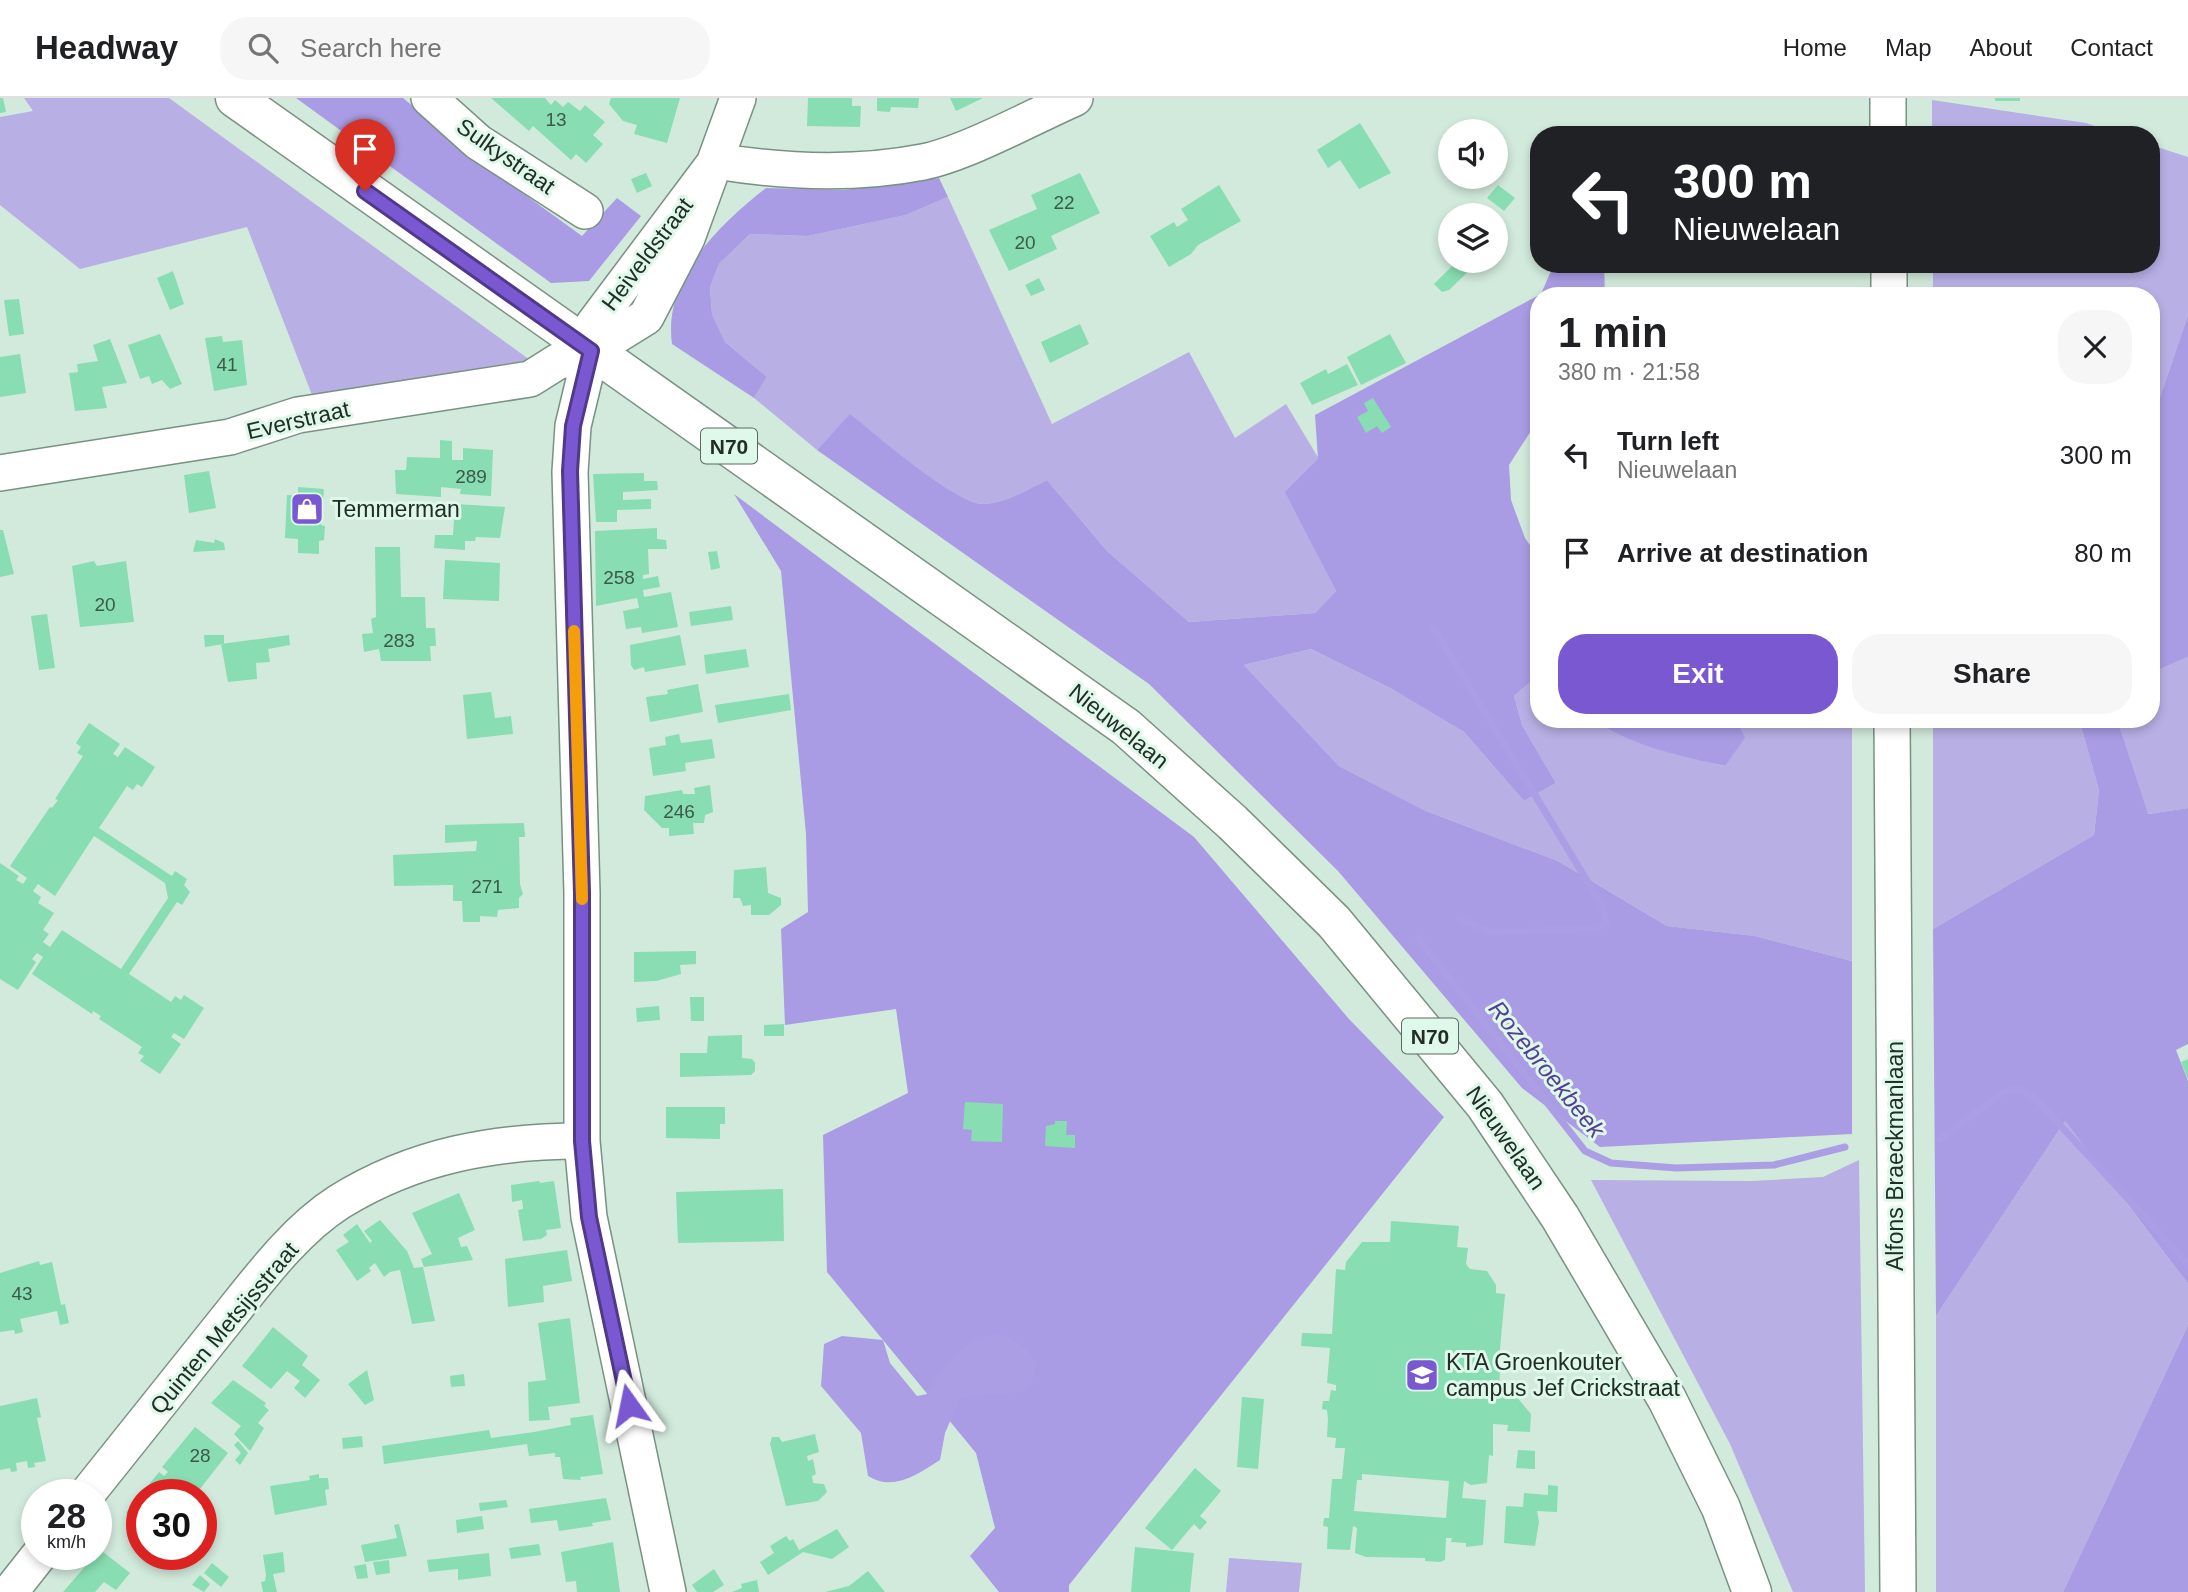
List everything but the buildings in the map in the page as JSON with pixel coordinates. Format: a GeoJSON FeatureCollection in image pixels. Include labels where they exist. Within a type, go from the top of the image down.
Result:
{"type":"FeatureCollection","features":[{"type":"Feature","properties":{"kind":"main road","name":"Nieuwelaan"},"geometry":{"type":"LineString","coordinates":[[235,98],[591,351],[867,541],[1126,727],[1231,822],[1334,922],[1485,1105],[1560,1217],[1667,1399],[1721,1508],[1752,1592]]}},
{"type":"Feature","properties":{"kind":"street","name":"Sulkystraat"},"geometry":{"type":"LineString","coordinates":[[429,98],[478,142],[585,211]]}},
{"type":"Feature","properties":{"kind":"street","name":"Heiveldstraat"},"geometry":{"type":"LineString","coordinates":[[591,351],[646,317],[687,238],[738,98]]}},
{"type":"Feature","properties":{"kind":"street"},"geometry":{"type":"LineString","coordinates":[[716,161],[861,170],[925,162],[1075,98]]}},
{"type":"Feature","properties":{"kind":"street"},"geometry":{"type":"LineString","coordinates":[[1888,98],[1888,126]]}},
{"type":"Feature","properties":{"kind":"street","name":"Everstraat"},"geometry":{"type":"LineString","coordinates":[[0,473],[230,437],[298,415],[530,379],[557,362],[591,351]]}},
{"type":"Feature","properties":{"kind":"street"},"geometry":{"type":"LineString","coordinates":[[591,351],[573,426],[570,471],[582,893],[582,1141],[589,1217],[668,1592]]}},
{"type":"Feature","properties":{"kind":"street","name":"Alfons Braeckmanlaan"},"geometry":{"type":"LineString","coordinates":[[1892,728],[1898,1592]]}},
{"type":"Feature","properties":{"kind":"street","name":"Quinten Metsijsstraat"},"geometry":{"type":"LineString","coordinates":[[100,1479],[278,1256],[337,1203],[386,1177],[463,1150],[522,1141],[582,1141]]}},
{"type":"Feature","properties":{"kind":"street"},"geometry":{"type":"LineString","coordinates":[[10,1592],[27,1570]]}},
{"type":"Feature","properties":{"kind":"shaded area"},"geometry":{"type":"Polygon","coordinates":[[[24,98],[169,98],[530,360],[312,395],[247,227],[80,269],[0,205],[0,117],[33,111],[24,98]]]}},
{"type":"Feature","properties":{"kind":"shaded area"},"geometry":{"type":"Polygon","coordinates":[[[296,98],[403,98],[481,163],[582,236],[617,198],[641,216],[589,281],[551,283],[296,98]]]}},
{"type":"Feature","properties":{"kind":"shaded area"},"geometry":{"type":"Polygon","coordinates":[[[1932,100],[2095,126],[1932,126],[1932,100]]]}},
{"type":"Feature","properties":{"kind":"shaded area"},"geometry":{"type":"Polygon","coordinates":[[[2160,148],[2188,157],[2188,315],[2160,397],[2160,287],[1933,287],[1933,273],[2160,273],[2160,148]]]}},
{"type":"Feature","properties":{"kind":"shaded area"},"geometry":{"type":"Polygon","coordinates":[[[939,178],[948,197],[906,215],[808,236],[750,234],[719,264],[710,287],[712,314],[725,342],[767,377],[754,398],[672,344],[676,297],[685,275],[713,236],[766,188],[844,190],[939,178]]]}},
{"type":"Feature","properties":{"kind":"shaded area"},"geometry":{"type":"Polygon","coordinates":[[[948,197],[1052,424],[1189,352],[1235,438],[1286,404],[1319,459],[1286,492],[1336,591],[1315,613],[1189,622],[1107,551],[1047,480],[1000,501],[983,504],[971,501],[935,481],[850,415],[817,450],[754,398],[767,377],[725,342],[712,314],[710,287],[719,264],[750,234],[808,236],[906,215],[948,197]]]}},
{"type":"Feature","properties":{"kind":"shaded area"},"geometry":{"type":"Polygon","coordinates":[[[1550,273],[1604,273],[1605,287],[1544,287],[1550,273]]]}},
{"type":"Feature","properties":{"kind":"shaded area"},"geometry":{"type":"Polygon","coordinates":[[[1530,300],[1530,432],[1509,465],[1511,500],[1530,545],[1530,682],[1514,696],[1522,725],[1556,783],[1524,801],[1464,732],[1390,688],[1311,649],[1244,665],[1339,766],[1426,811],[1558,861],[1667,926],[1755,936],[1852,961],[1852,1134],[1600,1147],[1522,1088],[1338,871],[1149,684],[817,450],[850,414],[935,481],[971,501],[983,504],[1000,501],[1047,480],[1107,551],[1189,622],[1315,613],[1336,591],[1285,492],[1318,459],[1315,415],[1530,300]]]}},
{"type":"Feature","properties":{"kind":"shaded area"},"geometry":{"type":"Polygon","coordinates":[[[2188,315],[2188,657],[2160,669],[2160,397],[2188,315]]]}},
{"type":"Feature","properties":{"kind":"shaded area"},"geometry":{"type":"Polygon","coordinates":[[[734,494],[1194,837],[1349,1019],[1444,1117],[1069,1585],[1069,1592],[999,1592],[970,1556],[995,1528],[976,1453],[827,1272],[823,1135],[908,1093],[896,1009],[785,1025],[781,929],[808,912],[806,834],[781,571],[734,494]]]}},
{"type":"Feature","properties":{"kind":"shaded area"},"geometry":{"type":"Polygon","coordinates":[[[1311,649],[1390,688],[1464,732],[1524,801],[1556,783],[1522,725],[1514,696],[1530,682],[1530,728],[1607,728],[1672,753],[1724,766],[1738,728],[1852,728],[1852,961],[1755,936],[1667,926],[1558,861],[1426,811],[1339,766],[1244,665],[1311,649]]]}},
{"type":"Feature","properties":{"kind":"shaded area"},"geometry":{"type":"Polygon","coordinates":[[[2188,657],[2188,808],[2147,814],[2120,728],[2160,728],[2160,669],[2188,657]]]}},
{"type":"Feature","properties":{"kind":"shaded area"},"geometry":{"type":"Polygon","coordinates":[[[1607,728],[1740,728],[1745,738],[1725,766],[1674,754],[1607,728]]]}},
{"type":"Feature","properties":{"kind":"shaded area"},"geometry":{"type":"Polygon","coordinates":[[[1933,728],[2082,728],[2099,790],[2094,835],[1933,929],[1933,728]]]}},
{"type":"Feature","properties":{"kind":"shaded area"},"geometry":{"type":"Polygon","coordinates":[[[2082,728],[2120,728],[2148,814],[2188,808],[2188,1044],[2176,1050],[2188,1081],[2188,1284],[2065,1121],[1936,1316],[1933,929],[2094,835],[2099,790],[2082,728]]]}},
{"type":"Feature","properties":{"kind":"shaded area"},"geometry":{"type":"Polygon","coordinates":[[[2065,1121],[2188,1284],[2188,1325],[2063,1592],[1936,1592],[1936,1316],[2065,1121]]]}},
{"type":"Feature","properties":{"kind":"shaded area"},"geometry":{"type":"Polygon","coordinates":[[[1859,1160],[1865,1592],[1793,1592],[1730,1444],[1591,1180],[1752,1181],[1823,1177],[1859,1160]]]}},
{"type":"Feature","properties":{"kind":"shaded area"},"geometry":{"type":"Polygon","coordinates":[[[2188,1325],[2188,1592],[2063,1592],[2188,1325]]]}},
{"type":"Feature","properties":{"kind":"shaded area"},"geometry":{"type":"Polygon","coordinates":[[[1002,1334],[1023,1347],[1037,1367],[1028,1388],[1023,1391],[960,1398],[945,1433],[940,1460],[896,1482],[868,1476],[861,1433],[821,1386],[824,1344],[842,1336],[883,1340],[890,1363],[917,1396],[927,1394],[949,1362],[967,1346],[977,1340],[1002,1334]]]}},
{"type":"Feature","properties":{"kind":"shaded area"},"geometry":{"type":"Polygon","coordinates":[[[1229,1558],[1302,1563],[1299,1592],[1226,1592],[1229,1558]]]}},
{"type":"Feature","properties":{"kind":"waterway","name":"Rozebroekbeek"},"geometry":{"type":"LineString","coordinates":[[1433,627],[1603,907],[1606,924],[1595,929],[1490,932],[1460,919]]}},
{"type":"Feature","properties":{"kind":"waterway","name":"Rozebroekbeek"},"geometry":{"type":"LineString","coordinates":[[1418,938],[1585,1151],[1611,1163],[1676,1168],[1774,1165],[1845,1147]]}},
{"type":"Feature","properties":{"kind":"waterway","name":"Rozebroekbeek"},"geometry":{"type":"LineString","coordinates":[[1940,1139],[2004,1092],[2019,1089],[2036,1099],[2188,1264]]}},
{"type":"Feature","properties":{"kind":"slow traffic"},"geometry":{"type":"LineString","coordinates":[[574,631],[582,899]]}},
{"type":"Feature","properties":{"kind":"place","name":"Temmerman"},"geometry":{"type":"Point","coordinates":[307,509]}},
{"type":"Feature","properties":{"kind":"place","name":"KTA Groenkouter campus Jef Crickstraat"},"geometry":{"type":"Point","coordinates":[1422,1375]}},
{"type":"Feature","properties":{"kind":"route"},"geometry":{"type":"LineString","coordinates":[[365,191],[591,351],[573,426],[570,471],[582,893],[582,1141],[589,1217],[629,1405]]}}]}
